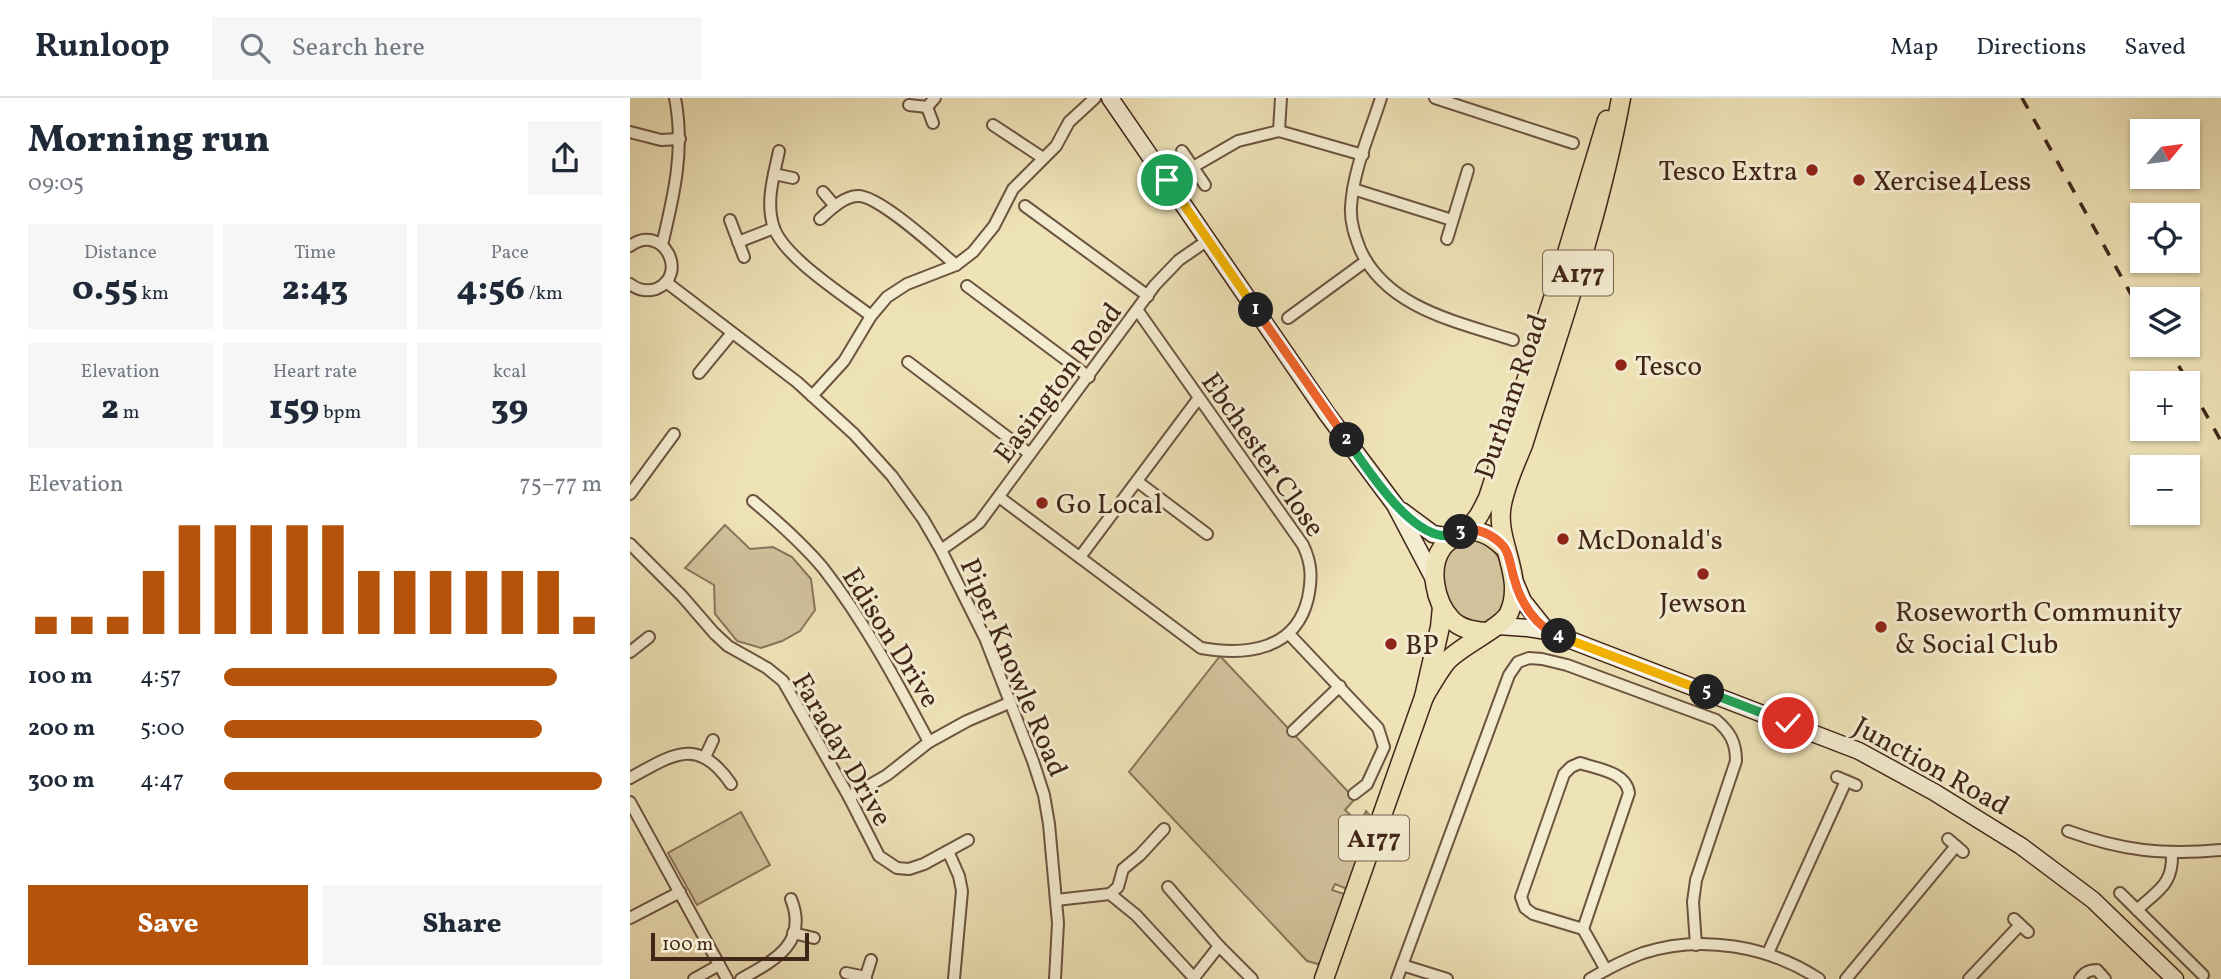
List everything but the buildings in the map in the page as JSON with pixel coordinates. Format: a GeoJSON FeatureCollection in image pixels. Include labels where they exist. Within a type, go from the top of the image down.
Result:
{"type":"FeatureCollection","features":[{"type":"Feature","properties":{"kind":"main road"},"geometry":{"type":"LineString","coordinates":[[1110,98],[1327,414],[1395,505],[1435,582]]}},
{"type":"Feature","properties":{"kind":"main road","name":"Durham Road"},"geometry":{"type":"LineString","coordinates":[[1324,979],[1424,697],[1442,607],[1435,582],[1434,564],[1441,548],[1478,519],[1488,498],[1618,98]]}},
{"type":"Feature","properties":{"kind":"main road","name":"Durham Road"},"geometry":{"type":"LineString","coordinates":[[1424,697],[1447,662],[1469,642],[1508,616],[1514,598],[1515,582],[1500,514],[1504,493],[1523,444],[1573,291],[1611,152],[1618,98]]}},
{"type":"Feature","properties":{"kind":"main road"},"geometry":{"type":"LineString","coordinates":[[1395,505],[1433,534],[1459,534],[1479,530],[1493,537],[1506,549]]}},
{"type":"Feature","properties":{"kind":"main road"},"geometry":{"type":"LineString","coordinates":[[1515,582],[1523,601],[1547,631]]}},
{"type":"Feature","properties":{"kind":"main road"},"geometry":{"type":"LineString","coordinates":[[1442,607],[1452,620],[1470,631],[1491,629]]}},
{"type":"Feature","properties":{"kind":"main road","name":"Junction Road"},"geometry":{"type":"LineString","coordinates":[[1491,629],[1528,628],[1547,631],[1859,751],[1934,792],[2021,846],[2094,900],[2175,979]]}},
{"type":"Feature","properties":{"kind":"street"},"geometry":{"type":"LineString","coordinates":[[662,245],[677,184],[680,139],[675,98]]}},
{"type":"Feature","properties":{"kind":"street"},"geometry":{"type":"LineString","coordinates":[[812,396],[844,361],[871,316],[887,297],[907,284],[956,265],[973,252],[994,226],[1013,189],[1056,146],[1069,122],[1094,98]]}},
{"type":"Feature","properties":{"kind":"street"},"geometry":{"type":"LineString","coordinates":[[1279,131],[1280,98]]}},
{"type":"Feature","properties":{"kind":"street"},"geometry":{"type":"LineString","coordinates":[[1381,98],[1353,189],[1352,221],[1356,239],[1366,261],[1387,285],[1415,304],[1443,317],[1513,340]]}},
{"type":"Feature","properties":{"kind":"street"},"geometry":{"type":"LineString","coordinates":[[1436,98],[1573,143]]}},
{"type":"Feature","properties":{"kind":"street"},"geometry":{"type":"LineString","coordinates":[[909,105],[931,103],[933,123]]}},
{"type":"Feature","properties":{"kind":"street"},"geometry":{"type":"LineString","coordinates":[[993,125],[1044,158]]}},
{"type":"Feature","properties":{"kind":"street"},"geometry":{"type":"LineString","coordinates":[[1193,167],[1238,141],[1279,131],[1363,155]]}},
{"type":"Feature","properties":{"kind":"street"},"geometry":{"type":"LineString","coordinates":[[630,132],[661,140],[680,139]]}},
{"type":"Feature","properties":{"kind":"street"},"geometry":{"type":"LineString","coordinates":[[779,151],[771,191],[774,228],[792,255],[871,316]]}},
{"type":"Feature","properties":{"kind":"street"},"geometry":{"type":"LineString","coordinates":[[1182,151],[1205,186]]}},
{"type":"Feature","properties":{"kind":"street"},"geometry":{"type":"LineString","coordinates":[[1447,239],[1468,170]]}},
{"type":"Feature","properties":{"kind":"street"},"geometry":{"type":"LineString","coordinates":[[774,174],[793,178]]}},
{"type":"Feature","properties":{"kind":"street"},"geometry":{"type":"LineString","coordinates":[[1353,189],[1452,220]]}},
{"type":"Feature","properties":{"kind":"street"},"geometry":{"type":"LineString","coordinates":[[823,192],[835,206]]}},
{"type":"Feature","properties":{"kind":"street"},"geometry":{"type":"LineString","coordinates":[[820,219],[835,206],[856,196],[875,201],[956,265]]}},
{"type":"Feature","properties":{"kind":"street"},"geometry":{"type":"LineString","coordinates":[[1025,206],[1148,296]]}},
{"type":"Feature","properties":{"kind":"street"},"geometry":{"type":"LineString","coordinates":[[730,220],[744,257]]}},
{"type":"Feature","properties":{"kind":"street"},"geometry":{"type":"LineString","coordinates":[[738,242],[774,228]]}},
{"type":"Feature","properties":{"kind":"street"},"geometry":{"type":"LineString","coordinates":[[630,246],[644,240],[654,241],[668,252],[672,264],[666,282],[651,290],[631,287]]}},
{"type":"Feature","properties":{"kind":"street","name":"Easington Road"},"geometry":{"type":"LineString","coordinates":[[941,550],[979,523],[1155,285],[1179,260],[1208,240]]}},
{"type":"Feature","properties":{"kind":"street"},"geometry":{"type":"LineString","coordinates":[[1288,318],[1366,261]]}},
{"type":"Feature","properties":{"kind":"street","name":"Piper Knowle Road"},"geometry":{"type":"LineString","coordinates":[[666,282],[797,382],[854,434],[892,476],[923,519],[941,550],[985,638],[1044,795],[1058,923],[1055,979]]}},
{"type":"Feature","properties":{"kind":"street"},"geometry":{"type":"LineString","coordinates":[[967,286],[1088,377]]}},
{"type":"Feature","properties":{"kind":"street","name":"Ebchester Close"},"geometry":{"type":"LineString","coordinates":[[1138,311],[1303,545],[1311,561],[1312,582],[1304,616],[1289,634]]}},
{"type":"Feature","properties":{"kind":"street"},"geometry":{"type":"LineString","coordinates":[[699,373],[732,333]]}},
{"type":"Feature","properties":{"kind":"street"},"geometry":{"type":"LineString","coordinates":[[908,362],[1030,454]]}},
{"type":"Feature","properties":{"kind":"street"},"geometry":{"type":"LineString","coordinates":[[1080,557],[1198,399]]}},
{"type":"Feature","properties":{"kind":"street"},"geometry":{"type":"LineString","coordinates":[[630,494],[674,434]]}},
{"type":"Feature","properties":{"kind":"street"},"geometry":{"type":"LineString","coordinates":[[1138,482],[1199,521],[1207,534]]}},
{"type":"Feature","properties":{"kind":"street"},"geometry":{"type":"LineString","coordinates":[[999,497],[1202,648],[1219,651],[1255,650],[1289,634],[1378,728],[1384,747],[1367,784],[1354,794]]}},
{"type":"Feature","properties":{"kind":"street","name":"Edison Drive"},"geometry":{"type":"LineString","coordinates":[[753,501],[784,527],[812,556],[847,600],[874,641],[929,742]]}},
{"type":"Feature","properties":{"kind":"street","name":"Faraday Drive"},"geometry":{"type":"LineString","coordinates":[[630,544],[721,640],[783,681],[879,856],[897,868],[909,869],[968,840]]}},
{"type":"Feature","properties":{"kind":"street"},"geometry":{"type":"LineString","coordinates":[[630,652],[649,636]]}},
{"type":"Feature","properties":{"kind":"street"},"geometry":{"type":"LineString","coordinates":[[1397,979],[1509,675],[1518,662],[1529,658],[1567,666],[1716,720],[1729,731],[1737,749],[1736,761],[1696,880],[1693,902],[1696,945]]}},
{"type":"Feature","properties":{"kind":"street"},"geometry":{"type":"LineString","coordinates":[[1293,731],[1340,686]]}},
{"type":"Feature","properties":{"kind":"street"},"geometry":{"type":"LineString","coordinates":[[849,797],[887,775],[929,742],[967,721],[1009,703]]}},
{"type":"Feature","properties":{"kind":"street"},"geometry":{"type":"LineString","coordinates":[[705,757],[713,740]]}},
{"type":"Feature","properties":{"kind":"street"},"geometry":{"type":"LineString","coordinates":[[630,778],[667,758],[685,753],[705,757],[719,766],[731,783]]}},
{"type":"Feature","properties":{"kind":"street"},"geometry":{"type":"LineString","coordinates":[[1583,929],[1629,793],[1628,785],[1621,778],[1580,763],[1571,766],[1564,774],[1521,897],[1525,908],[1533,914],[1583,929],[1606,970]]}},
{"type":"Feature","properties":{"kind":"street"},"geometry":{"type":"LineString","coordinates":[[1769,953],[1846,781]]}},
{"type":"Feature","properties":{"kind":"street"},"geometry":{"type":"LineString","coordinates":[[630,804],[727,979]]}},
{"type":"Feature","properties":{"kind":"street"},"geometry":{"type":"LineString","coordinates":[[1056,900],[1110,894],[1118,887],[1123,869],[1164,829]]}},
{"type":"Feature","properties":{"kind":"street"},"geometry":{"type":"LineString","coordinates":[[2068,831],[2100,843],[2132,850],[2172,854],[2221,850]]}},
{"type":"Feature","properties":{"kind":"street"},"geometry":{"type":"LineString","coordinates":[[1846,979],[1956,846]]}},
{"type":"Feature","properties":{"kind":"street"},"geometry":{"type":"LineString","coordinates":[[948,851],[959,876],[962,891],[954,979]]}},
{"type":"Feature","properties":{"kind":"street"},"geometry":{"type":"LineString","coordinates":[[2137,910],[2168,881],[2172,874],[2172,854]]}},
{"type":"Feature","properties":{"kind":"street"},"geometry":{"type":"LineString","coordinates":[[1168,887],[1219,946],[1252,979]]}},
{"type":"Feature","properties":{"kind":"street"},"geometry":{"type":"LineString","coordinates":[[630,918],[680,892]]}},
{"type":"Feature","properties":{"kind":"street"},"geometry":{"type":"LineString","coordinates":[[2120,893],[2203,975]]}},
{"type":"Feature","properties":{"kind":"street"},"geometry":{"type":"LineString","coordinates":[[1110,894],[1136,915],[1194,979],[1219,946]]}},
{"type":"Feature","properties":{"kind":"street"},"geometry":{"type":"LineString","coordinates":[[741,979],[780,956],[796,923],[796,910],[791,899]]}},
{"type":"Feature","properties":{"kind":"street"},"geometry":{"type":"LineString","coordinates":[[1969,979],[2021,925]]}},
{"type":"Feature","properties":{"kind":"street"},"geometry":{"type":"LineString","coordinates":[[793,933],[814,938]]}},
{"type":"Feature","properties":{"kind":"street"},"geometry":{"type":"LineString","coordinates":[[1590,979],[1644,953],[1665,948],[1721,945],[1769,953],[1791,962],[1819,979]]}},
{"type":"Feature","properties":{"kind":"street"},"geometry":{"type":"LineString","coordinates":[[846,973],[865,978],[871,960]]}},
{"type":"Feature","properties":{"kind":"street"},"geometry":{"type":"LineString","coordinates":[[694,979],[719,965]]}},
{"type":"Feature","properties":{"kind":"street"},"geometry":{"type":"LineString","coordinates":[[1402,965],[1447,979]]}},
{"type":"Feature","properties":{"kind":"street"},"geometry":{"type":"LineString","coordinates":[[2080,979],[2090,970],[2097,970],[2105,979]]}},
{"type":"Feature","properties":{"kind":"shaded area"},"geometry":{"type":"Polygon","coordinates":[[[725,525],[750,549],[773,547],[792,557],[811,579],[815,610],[800,631],[761,648],[737,641],[715,614],[714,585],[685,568],[725,525]]]}},
{"type":"Feature","properties":{"kind":"shaded area"},"geometry":{"type":"Polygon","coordinates":[[[1468,538],[1479,541],[1496,554],[1506,574],[1506,597],[1502,608],[1492,620],[1479,624],[1466,621],[1460,616],[1449,601],[1443,581],[1447,555],[1468,538]]]}},
{"type":"Feature","properties":{"kind":"shaded area"},"geometry":{"type":"Polygon","coordinates":[[[1220,656],[1355,799],[1345,810],[1360,824],[1366,811],[1373,819],[1347,889],[1335,884],[1332,890],[1347,895],[1322,965],[1307,961],[1129,772],[1220,656]]]}},
{"type":"Feature","properties":{"kind":"shaded area"},"geometry":{"type":"Polygon","coordinates":[[[741,812],[770,865],[697,905],[668,853],[741,812]]]}},
{"type":"Feature","properties":{"kind":"railway"},"geometry":{"type":"LineString","coordinates":[[2022,98],[2130,292]]}},
{"type":"Feature","properties":{"kind":"railway"},"geometry":{"type":"LineString","coordinates":[[2174,357],[2221,441]]}},
{"type":"Feature","properties":{"kind":"place","name":"Tesco Extra"},"geometry":{"type":"Point","coordinates":[1812,170]}},
{"type":"Feature","properties":{"kind":"place","name":"Xercise4Less"},"geometry":{"type":"Point","coordinates":[1859,180]}},
{"type":"Feature","properties":{"kind":"place","name":"Tesco"},"geometry":{"type":"Point","coordinates":[1621,365]}},
{"type":"Feature","properties":{"kind":"place","name":"Go Local"},"geometry":{"type":"Point","coordinates":[1042,503]}},
{"type":"Feature","properties":{"kind":"place","name":"McDonald's"},"geometry":{"type":"Point","coordinates":[1563,539]}},
{"type":"Feature","properties":{"kind":"place","name":"Jewson"},"geometry":{"type":"Point","coordinates":[1703,574]}},
{"type":"Feature","properties":{"kind":"place","name":"Roseworth Community & Social Club"},"geometry":{"type":"Point","coordinates":[1881,627]}},
{"type":"Feature","properties":{"kind":"place","name":"BP"},"geometry":{"type":"Point","coordinates":[1391,644]}},
{"type":"Feature","properties":{"kind":"route"},"geometry":{"type":"LineString","coordinates":[[1167,180],[1327,414],[1395,505],[1433,534],[1452,537],[1466,530],[1479,530],[1493,537],[1506,549],[1523,601],[1547,631],[1788,723]]}}]}
